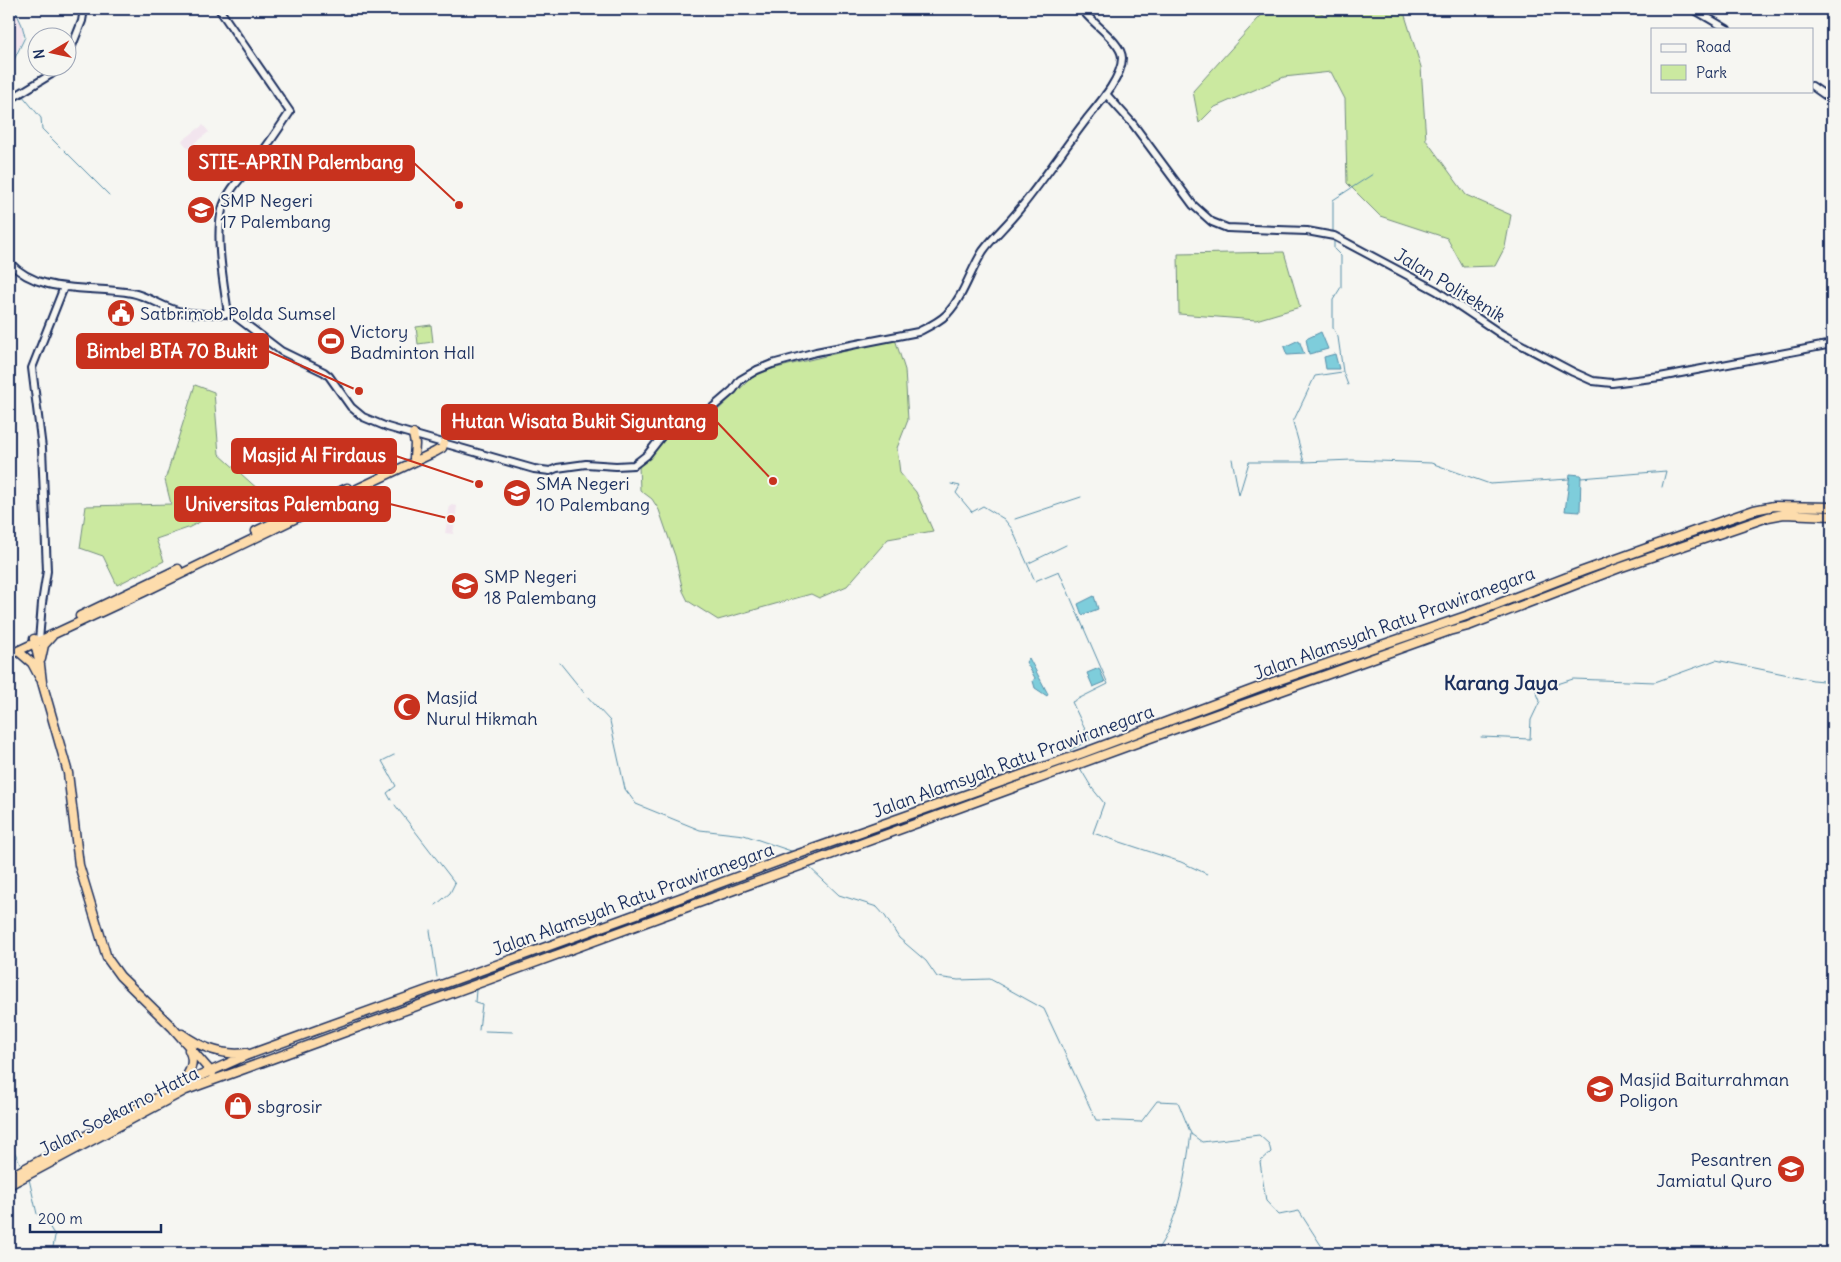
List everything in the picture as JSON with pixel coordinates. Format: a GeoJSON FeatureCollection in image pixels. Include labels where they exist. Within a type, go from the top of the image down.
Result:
{"type":"FeatureCollection","features":[{"type":"Feature","properties":{"kind":"highway"},"geometry":{"type":"LineString","coordinates":[[413,434],[415,444],[414,458]]}},
{"type":"Feature","properties":{"kind":"highway"},"geometry":{"type":"LineString","coordinates":[[9,650],[53,634],[435,452],[442,448],[442,443]]}},
{"type":"Feature","properties":{"kind":"highway"},"geometry":{"type":"LineString","coordinates":[[9,655],[316,502],[434,449],[442,443]]}},
{"type":"Feature","properties":{"kind":"highway","name":"Jalan Alamsyah Ratu Prawiranegara"},"geometry":{"type":"LineString","coordinates":[[210,1070],[806,851],[1265,685],[1469,615],[1703,528],[1766,507],[1783,505],[1832,507]]}},
{"type":"Feature","properties":{"kind":"highway","name":"Jalan Alamsyah Ratu Prawiranegara"},"geometry":{"type":"LineString","coordinates":[[217,1078],[801,865],[1449,631],[1468,626],[1576,584],[1706,537],[1776,515],[1832,516]]}},
{"type":"Feature","properties":{"kind":"highway"},"geometry":{"type":"LineString","coordinates":[[1703,528],[1706,537]]}},
{"type":"Feature","properties":{"kind":"highway"},"geometry":{"type":"LineString","coordinates":[[39,669],[44,645],[53,634]]}},
{"type":"Feature","properties":{"kind":"highway"},"geometry":{"type":"LineString","coordinates":[[34,641],[42,682],[68,773],[79,865],[104,952],[110,964],[120,976],[172,1028],[217,1078]]}},
{"type":"Feature","properties":{"kind":"highway"},"geometry":{"type":"LineString","coordinates":[[1368,650],[1370,660]]}},
{"type":"Feature","properties":{"kind":"highway"},"geometry":{"type":"LineString","coordinates":[[18,651],[39,669]]}},
{"type":"Feature","properties":{"kind":"highway"},"geometry":{"type":"LineString","coordinates":[[172,1028],[204,1047],[224,1053],[255,1052]]}},
{"type":"Feature","properties":{"kind":"highway"},"geometry":{"type":"LineString","coordinates":[[182,1084],[190,1072],[192,1063],[191,1054],[185,1042]]}},
{"type":"Feature","properties":{"kind":"highway"},"geometry":{"type":"LineString","coordinates":[[210,1070],[223,1072],[266,1056],[282,1054]]}},
{"type":"Feature","properties":{"kind":"highway","name":"Jalan Soekarno Hatta"},"geometry":{"type":"LineString","coordinates":[[9,1185],[32,1168],[210,1070]]}},
{"type":"Feature","properties":{"kind":"highway","name":"Jalan Soekarno Hatta"},"geometry":{"type":"LineString","coordinates":[[32,1168],[186,1090],[217,1078]]}},
{"type":"Feature","properties":{"kind":"highway","name":"Jalan Soekarno Hatta"},"geometry":{"type":"LineString","coordinates":[[9,1176],[22,1174]]}},
{"type":"Feature","properties":{"kind":"street"},"geometry":{"type":"LineString","coordinates":[[78,31],[84,9]]}},
{"type":"Feature","properties":{"kind":"street"},"geometry":{"type":"LineString","coordinates":[[218,9],[290,112],[266,148],[248,168],[228,197],[222,210],[221,251],[228,314]]}},
{"type":"Feature","properties":{"kind":"street"},"geometry":{"type":"LineString","coordinates":[[9,262],[22,274],[34,280],[64,287],[132,293],[180,312],[228,314],[242,320],[266,341],[281,351],[324,372],[329,376],[351,408],[363,417],[387,427],[524,467],[550,471],[557,468],[586,464],[634,465],[646,455],[669,427],[712,408],[733,390],[740,380],[757,370],[816,352],[918,332],[947,314],[958,299],[984,250],[1019,210],[1106,94],[1122,63],[1122,54],[1114,42],[1087,17],[1082,9]]}},
{"type":"Feature","properties":{"kind":"street"},"geometry":{"type":"LineString","coordinates":[[1693,9],[1725,28]]}},
{"type":"Feature","properties":{"kind":"street"},"geometry":{"type":"LineString","coordinates":[[9,100],[45,78]]}},
{"type":"Feature","properties":{"kind":"street"},"geometry":{"type":"LineString","coordinates":[[1814,87],[1832,100]]}},
{"type":"Feature","properties":{"kind":"street","name":"Jalan Politeknik"},"geometry":{"type":"LineString","coordinates":[[1106,94],[1128,118],[1193,205],[1212,222],[1224,228],[1307,231],[1333,235],[1437,291],[1501,334],[1573,372],[1598,382],[1618,383],[1660,377],[1832,344]]}},
{"type":"Feature","properties":{"kind":"street"},"geometry":{"type":"LineString","coordinates":[[34,641],[47,571],[42,448],[32,368],[64,287]]}},
{"type":"Feature","properties":{"kind":"shaded area"},"geometry":{"type":"Polygon","coordinates":[[[9,12],[18,17],[22,24],[23,34],[22,41],[9,67],[9,12]]]}},
{"type":"Feature","properties":{"kind":"shaded area"},"geometry":{"type":"Polygon","coordinates":[[[203,125],[209,132],[194,143],[198,149],[192,153],[182,141],[203,125]]]}},
{"type":"Feature","properties":{"kind":"shaded area"},"geometry":{"type":"Polygon","coordinates":[[[450,505],[457,506],[453,534],[445,533],[450,505]]]}},
{"type":"Feature","properties":{"kind":"green space"},"geometry":{"type":"Polygon","coordinates":[[[1267,9],[1313,9],[1327,16],[1335,9],[1403,9],[1421,67],[1426,140],[1466,195],[1511,215],[1505,247],[1495,266],[1463,267],[1447,238],[1380,216],[1347,183],[1345,99],[1331,72],[1284,77],[1215,107],[1199,123],[1193,91],[1267,9]]]}},
{"type":"Feature","properties":{"kind":"green space"},"geometry":{"type":"Polygon","coordinates":[[[1284,252],[1300,307],[1256,320],[1179,314],[1178,254],[1284,252]]]}},
{"type":"Feature","properties":{"kind":"green space"},"geometry":{"type":"Polygon","coordinates":[[[431,325],[433,342],[418,344],[416,327],[431,325]]]}},
{"type":"Feature","properties":{"kind":"green space","name":"Victory Badminton Hall"},"geometry":{"type":"Polygon","coordinates":[[[338,332],[340,349],[325,351],[323,334],[338,332]]]}},
{"type":"Feature","properties":{"kind":"green space"},"geometry":{"type":"Polygon","coordinates":[[[895,339],[905,370],[908,420],[897,448],[900,473],[916,492],[933,531],[888,539],[847,586],[819,598],[811,594],[718,620],[688,601],[683,591],[675,556],[659,510],[652,499],[640,490],[639,466],[650,458],[665,436],[674,428],[714,414],[750,379],[764,371],[895,339]]]}},
{"type":"Feature","properties":{"kind":"green space"},"geometry":{"type":"Polygon","coordinates":[[[195,385],[214,392],[219,454],[260,491],[188,528],[156,539],[164,561],[117,585],[103,556],[80,548],[86,506],[171,504],[165,480],[195,385]]]}},
{"type":"Feature","properties":{"kind":"water"},"geometry":{"type":"Polygon","coordinates":[[[1321,332],[1328,349],[1309,354],[1306,339],[1321,332]]]}},
{"type":"Feature","properties":{"kind":"water"},"geometry":{"type":"Polygon","coordinates":[[[1299,340],[1304,354],[1287,355],[1284,347],[1299,340]]]}},
{"type":"Feature","properties":{"kind":"water"},"geometry":{"type":"Polygon","coordinates":[[[1335,354],[1339,369],[1326,369],[1324,357],[1335,354]]]}},
{"type":"Feature","properties":{"kind":"water"},"geometry":{"type":"Polygon","coordinates":[[[1570,474],[1581,475],[1580,512],[1565,511],[1570,474]]]}},
{"type":"Feature","properties":{"kind":"water"},"geometry":{"type":"Polygon","coordinates":[[[1094,596],[1098,609],[1082,615],[1078,604],[1094,596]]]}},
{"type":"Feature","properties":{"kind":"water"},"geometry":{"type":"Polygon","coordinates":[[[1029,658],[1048,694],[1047,696],[1035,688],[1033,681],[1035,678],[1026,662],[1029,658]]]}},
{"type":"Feature","properties":{"kind":"water"},"geometry":{"type":"Polygon","coordinates":[[[1099,668],[1105,682],[1093,687],[1087,673],[1099,668]]]}},
{"type":"Feature","properties":{"kind":"waterway"},"geometry":{"type":"LineString","coordinates":[[9,11],[16,12],[25,37],[9,70]]}},
{"type":"Feature","properties":{"kind":"waterway"},"geometry":{"type":"LineString","coordinates":[[9,81],[17,90]]}},
{"type":"Feature","properties":{"kind":"waterway"},"geometry":{"type":"LineString","coordinates":[[22,95],[41,118],[42,129],[60,147]]}},
{"type":"Feature","properties":{"kind":"waterway"},"geometry":{"type":"LineString","coordinates":[[64,150],[109,195]]}},
{"type":"Feature","properties":{"kind":"waterway"},"geometry":{"type":"LineString","coordinates":[[1333,232],[1333,200],[1373,174]]}},
{"type":"Feature","properties":{"kind":"waterway"},"geometry":{"type":"LineString","coordinates":[[1334,239],[1334,249],[1341,256],[1341,287],[1333,300],[1333,328],[1338,337],[1343,372],[1348,385]]}},
{"type":"Feature","properties":{"kind":"waterway"},"geometry":{"type":"LineString","coordinates":[[1304,462],[1293,422],[1315,376],[1342,372]]}},
{"type":"Feature","properties":{"kind":"waterway"},"geometry":{"type":"LineString","coordinates":[[1232,459],[1239,495],[1249,462],[1352,460],[1431,463],[1490,484],[1569,479]]}},
{"type":"Feature","properties":{"kind":"waterway"},"geometry":{"type":"LineString","coordinates":[[1581,478],[1666,471],[1662,487]]}},
{"type":"Feature","properties":{"kind":"waterway"},"geometry":{"type":"LineString","coordinates":[[951,484],[960,486],[956,493],[972,512],[983,506],[1004,519],[1012,529],[1035,581],[1059,571],[1108,684],[1072,702],[1090,740],[1070,750],[1072,753]]}},
{"type":"Feature","properties":{"kind":"waterway"},"geometry":{"type":"LineString","coordinates":[[1015,519],[1081,497]]}},
{"type":"Feature","properties":{"kind":"waterway"},"geometry":{"type":"LineString","coordinates":[[1029,563],[1066,545]]}},
{"type":"Feature","properties":{"kind":"waterway"},"geometry":{"type":"LineString","coordinates":[[1481,737],[1530,739],[1531,720],[1540,701],[1536,691],[1573,679],[1655,682],[1716,660],[1813,680],[1832,682]]}},
{"type":"Feature","properties":{"kind":"waterway"},"geometry":{"type":"LineString","coordinates":[[560,663],[610,721],[625,789],[636,804],[700,830],[744,835],[794,852]]}},
{"type":"Feature","properties":{"kind":"waterway"},"geometry":{"type":"LineString","coordinates":[[391,800],[387,793],[396,786],[382,761],[394,755]]}},
{"type":"Feature","properties":{"kind":"waterway"},"geometry":{"type":"LineString","coordinates":[[1080,768],[1104,803],[1093,833],[1181,862],[1207,874]]}},
{"type":"Feature","properties":{"kind":"waterway"},"geometry":{"type":"LineString","coordinates":[[395,805],[455,883],[450,893],[436,905]]}},
{"type":"Feature","properties":{"kind":"waterway"},"geometry":{"type":"LineString","coordinates":[[808,866],[839,895],[877,907],[899,938],[926,961],[937,977],[958,980],[990,979],[1044,1009],[1096,1120],[1141,1122],[1157,1101],[1178,1102],[1191,1134],[1202,1142],[1259,1135],[1269,1144],[1271,1152],[1260,1162],[1266,1201],[1279,1215],[1299,1211],[1326,1253]]}},
{"type":"Feature","properties":{"kind":"waterway"},"geometry":{"type":"LineString","coordinates":[[430,930],[437,977]]}},
{"type":"Feature","properties":{"kind":"waterway"},"geometry":{"type":"LineString","coordinates":[[472,990],[476,990],[475,1002],[482,1004],[479,1030]]}},
{"type":"Feature","properties":{"kind":"waterway"},"geometry":{"type":"LineString","coordinates":[[485,1031],[513,1032]]}},
{"type":"Feature","properties":{"kind":"waterway"},"geometry":{"type":"LineString","coordinates":[[1155,1253],[1176,1211],[1184,1181],[1191,1134]]}},
{"type":"Feature","properties":{"kind":"waterway"},"geometry":{"type":"LineString","coordinates":[[9,1141],[22,1167]]}},
{"type":"Feature","properties":{"kind":"waterway"},"geometry":{"type":"LineString","coordinates":[[9,1161],[17,1157]]}},
{"type":"Feature","properties":{"kind":"waterway"},"geometry":{"type":"LineString","coordinates":[[29,1179],[37,1214],[49,1226],[55,1236],[52,1253]]}},
{"type":"Feature","properties":{"kind":"waterway"},"geometry":{"type":"LineString","coordinates":[[9,1191],[28,1180]]}},
{"type":"Feature","properties":{"kind":"place","name":"STIE-APRIN Palembang"},"geometry":{"type":"Point","coordinates":[459,205]}},
{"type":"Feature","properties":{"kind":"place","name":"SMP Negeri 17 Palembang"},"geometry":{"type":"Point","coordinates":[201,210]}},
{"type":"Feature","properties":{"kind":"place","name":"Satbrimob Polda Sumsel"},"geometry":{"type":"Point","coordinates":[121,313]}},
{"type":"Feature","properties":{"kind":"place","name":"Victory Badminton Hall"},"geometry":{"type":"Point","coordinates":[331,341]}},
{"type":"Feature","properties":{"kind":"place","name":"Bimbel BTA 70 Bukit"},"geometry":{"type":"Point","coordinates":[359,391]}},
{"type":"Feature","properties":{"kind":"place","name":"Hutan Wisata Bukit Siguntang"},"geometry":{"type":"Point","coordinates":[773,481]}},
{"type":"Feature","properties":{"kind":"place","name":"Masjid Al Firdaus"},"geometry":{"type":"Point","coordinates":[479,484]}},
{"type":"Feature","properties":{"kind":"place","name":"SMA Negeri 10 Palembang"},"geometry":{"type":"Point","coordinates":[517,493]}},
{"type":"Feature","properties":{"kind":"place","name":"Universitas Palembang"},"geometry":{"type":"Point","coordinates":[451,519]}},
{"type":"Feature","properties":{"kind":"place","name":"SMP Negeri 18 Palembang"},"geometry":{"type":"Point","coordinates":[465,586]}},
{"type":"Feature","properties":{"kind":"place","name":"Masjid Nurul Hikmah"},"geometry":{"type":"Point","coordinates":[407,707]}},
{"type":"Feature","properties":{"kind":"place","name":"Masjid Baiturrahman Poligon"},"geometry":{"type":"Point","coordinates":[1600,1089]}},
{"type":"Feature","properties":{"kind":"place","name":"sbgrosir"},"geometry":{"type":"Point","coordinates":[238,1106]}},
{"type":"Feature","properties":{"kind":"place","name":"Pesantren Jamiatul Quro"},"geometry":{"type":"Point","coordinates":[1791,1169]}},
{"type":"Feature","properties":{"kind":"district","name":"Karang Jaya"},"geometry":{"type":"Point","coordinates":[1501,682]}}]}
